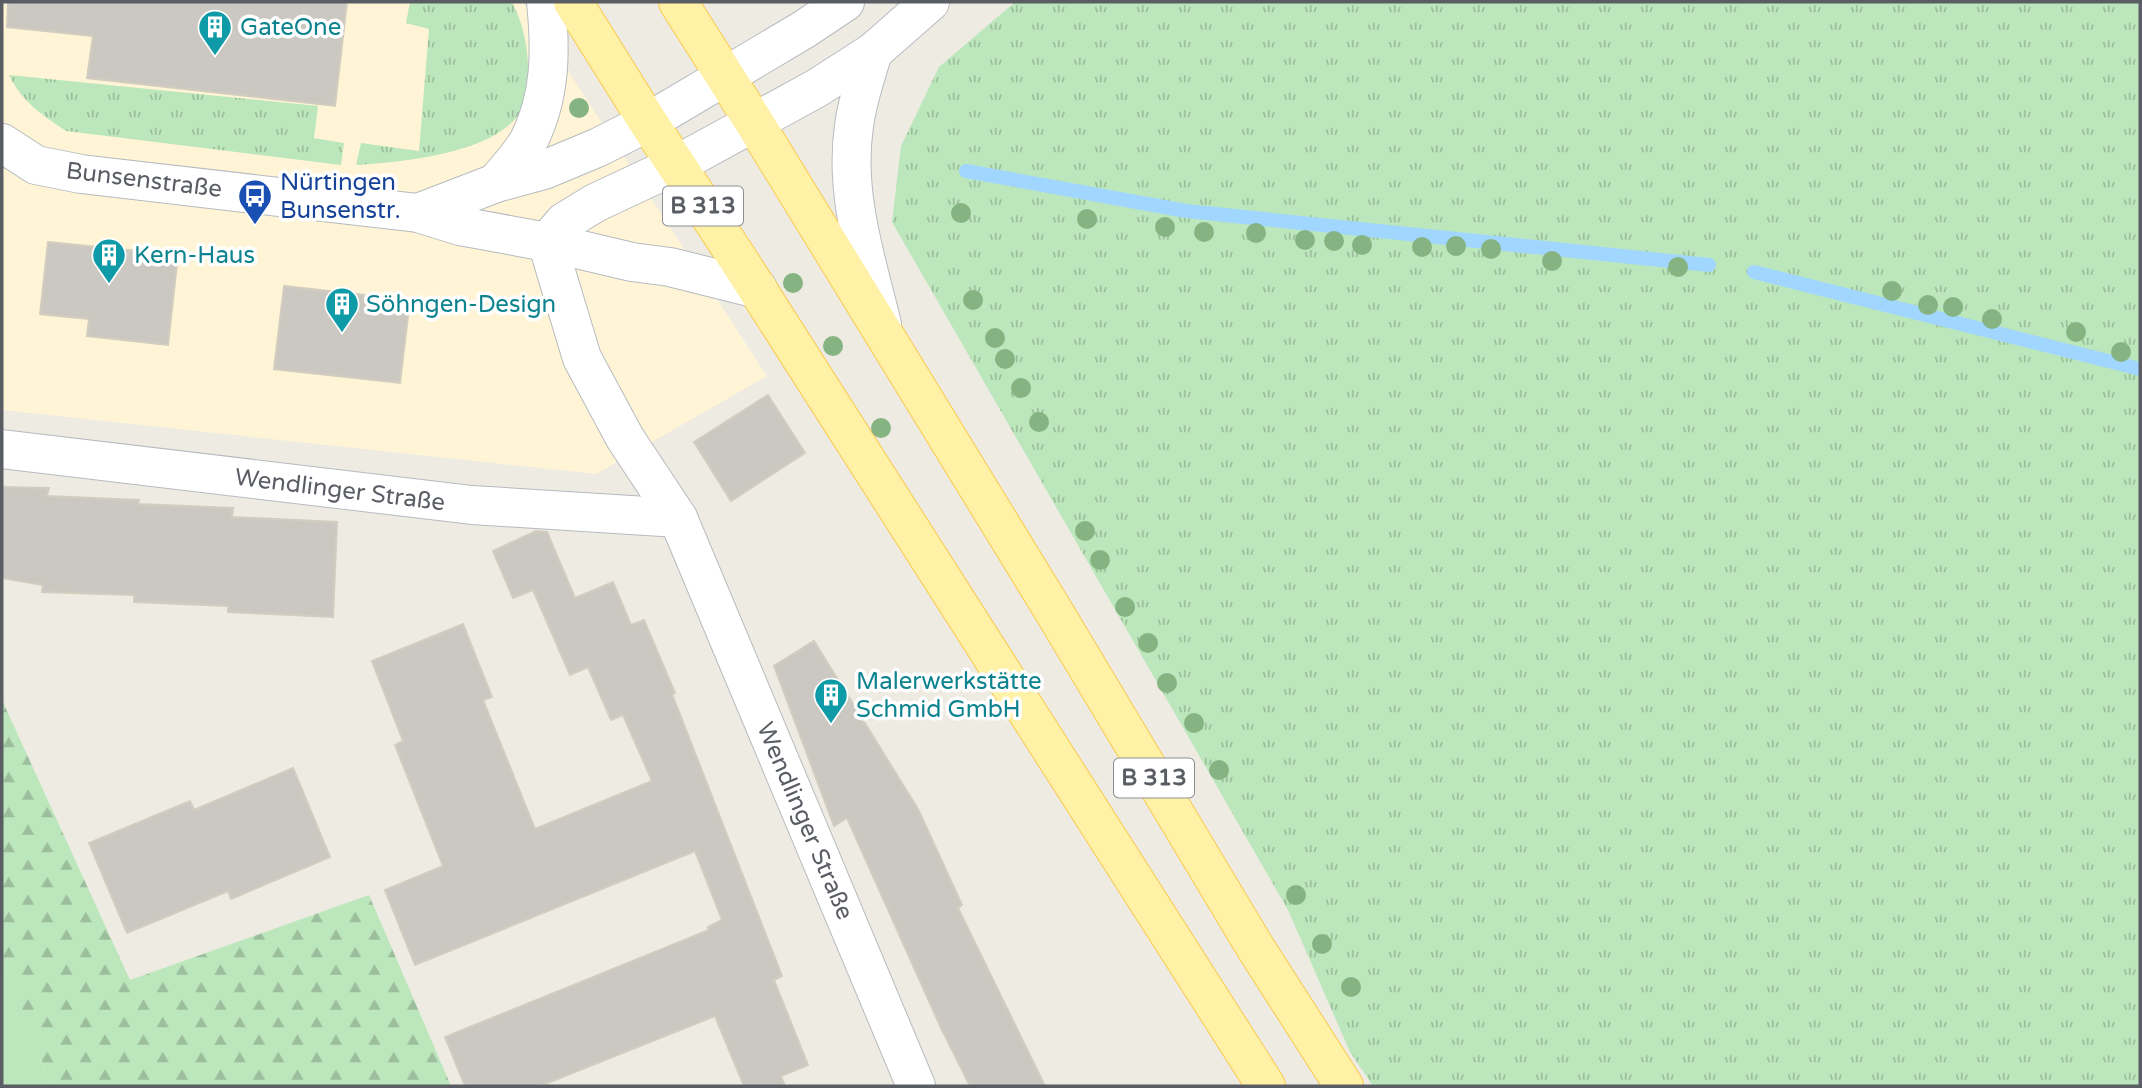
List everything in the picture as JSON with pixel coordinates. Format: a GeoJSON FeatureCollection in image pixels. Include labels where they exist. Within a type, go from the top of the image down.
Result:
{"type":"FeatureCollection","features":[{"type":"Feature","properties":{"kind":"main road","name":"B 313"},"geometry":{"type":"LineString","coordinates":[[573,2],[1266,1086]]}},
{"type":"Feature","properties":{"kind":"main road","name":"B 313"},"geometry":{"type":"LineString","coordinates":[[678,2],[1053,610],[1255,947],[1345,1086]]}},
{"type":"Feature","properties":{"kind":"street"},"geometry":{"type":"LineString","coordinates":[[496,183],[528,142],[546,97],[550,45],[546,2]]}},
{"type":"Feature","properties":{"kind":"street","name":"Bunsenstraße"},"geometry":{"type":"LineString","coordinates":[[418,213],[600,148],[726,76],[845,2]]}},
{"type":"Feature","properties":{"kind":"street"},"geometry":{"type":"LineString","coordinates":[[547,242],[564,222],[595,203],[676,164],[817,88],[873,52],[930,2]]}},
{"type":"Feature","properties":{"kind":"street"},"geometry":{"type":"LineString","coordinates":[[873,52],[854,125],[851,183],[860,236],[886,338]]}},
{"type":"Feature","properties":{"kind":"street","name":"Bunsenstraße"},"geometry":{"type":"LineString","coordinates":[[2,143],[36,165],[81,174],[418,213],[460,226],[547,242],[632,262],[670,267],[758,289]]}},
{"type":"Feature","properties":{"kind":"street","name":"Wendlinger Straße"},"geometry":{"type":"LineString","coordinates":[[547,242],[582,358],[625,438],[678,518],[916,1086]]}},
{"type":"Feature","properties":{"kind":"street","name":"Wendlinger Straße"},"geometry":{"type":"LineString","coordinates":[[2,450],[472,505],[678,518]]}},
{"type":"Feature","properties":{"kind":"shaded area"},"geometry":{"type":"Polygon","coordinates":[[[2,2],[523,2],[767,376],[596,474],[2,410],[2,2]]]}},
{"type":"Feature","properties":{"kind":"green space"},"geometry":{"type":"Polygon","coordinates":[[[410,2],[512,2],[521,24],[526,48],[529,82],[526,100],[509,126],[470,146],[421,158],[356,165],[361,143],[419,151],[429,29],[406,23],[410,2]]]}},
{"type":"Feature","properties":{"kind":"green space"},"geometry":{"type":"Polygon","coordinates":[[[1015,2],[2140,2],[2140,1086],[1373,1086],[1350,1052],[1288,910],[892,222],[901,146],[939,67],[1015,2]]]}},
{"type":"Feature","properties":{"kind":"green space"},"geometry":{"type":"Polygon","coordinates":[[[9,75],[318,106],[314,138],[344,143],[341,165],[66,131],[26,100],[9,75]]]}},
{"type":"Feature","properties":{"kind":"green space"},"geometry":{"type":"Polygon","coordinates":[[[2,700],[130,980],[369,895],[451,1086],[51,1086],[2,956],[2,700]]]}},
{"type":"Feature","properties":{"kind":"green space"},"geometry":{"type":"Polygon","coordinates":[[[2,956],[51,1086],[2,1086],[2,956]]]}},
{"type":"Feature","properties":{"kind":"building","name":"GateOne"},"geometry":{"type":"Polygon","coordinates":[[[8,2],[347,2],[335,106],[87,78],[93,36],[7,27],[8,2]]]}},
{"type":"Feature","properties":{"kind":"building","name":"Kern-Haus"},"geometry":{"type":"Polygon","coordinates":[[[48,242],[178,255],[168,345],[87,336],[89,319],[40,314],[48,242]]]}},
{"type":"Feature","properties":{"kind":"building","name":"Söhngen-Design"},"geometry":{"type":"Polygon","coordinates":[[[284,286],[410,300],[400,383],[274,369],[284,286]]]}},
{"type":"Feature","properties":{"kind":"building"},"geometry":{"type":"Polygon","coordinates":[[[768,395],[805,453],[731,501],[694,442],[768,395]]]}},
{"type":"Feature","properties":{"kind":"building"},"geometry":{"type":"Polygon","coordinates":[[[2,487],[49,488],[47,496],[139,500],[138,504],[233,508],[232,517],[337,522],[333,617],[228,612],[228,606],[134,602],[134,595],[42,592],[43,585],[2,578],[2,487]]]}},
{"type":"Feature","properties":{"kind":"building"},"geometry":{"type":"Polygon","coordinates":[[[536,531],[547,532],[575,598],[613,582],[631,625],[644,620],[675,693],[672,694],[782,976],[774,980],[808,1065],[781,1076],[785,1086],[744,1086],[715,1016],[540,1086],[465,1086],[445,1037],[709,930],[708,927],[722,920],[695,851],[415,965],[385,890],[443,866],[395,745],[403,741],[372,661],[463,624],[492,697],[483,700],[535,829],[652,781],[623,715],[611,720],[588,667],[570,675],[533,590],[513,598],[493,551],[536,531]]]}},
{"type":"Feature","properties":{"kind":"building"},"geometry":{"type":"Polygon","coordinates":[[[814,641],[918,809],[962,905],[958,908],[1045,1086],[970,1086],[941,1028],[847,818],[834,826],[774,666],[814,641]]]}},
{"type":"Feature","properties":{"kind":"building"},"geometry":{"type":"Polygon","coordinates":[[[293,768],[330,857],[231,899],[228,891],[127,933],[89,843],[190,801],[194,810],[293,768]]]}},
{"type":"Feature","properties":{"kind":"waterway"},"geometry":{"type":"LineString","coordinates":[[966,171],[1186,211],[1709,265]]}},
{"type":"Feature","properties":{"kind":"waterway"},"geometry":{"type":"LineString","coordinates":[[1754,272],[2140,369]]}},
{"type":"Feature","properties":{"kind":"place","name":"GateOne"},"geometry":{"type":"Point","coordinates":[215,57]}},
{"type":"Feature","properties":{"kind":"place","name":"Nürtingen Bunsenstr."},"geometry":{"type":"Point","coordinates":[255,226]}},
{"type":"Feature","properties":{"kind":"place","name":"Kern-Haus"},"geometry":{"type":"Point","coordinates":[109,285]}},
{"type":"Feature","properties":{"kind":"place","name":"Söhngen-Design"},"geometry":{"type":"Point","coordinates":[342,334]}},
{"type":"Feature","properties":{"kind":"place","name":"Malerwerkstätte Schmid GmbH"},"geometry":{"type":"Point","coordinates":[831,725]}}]}
